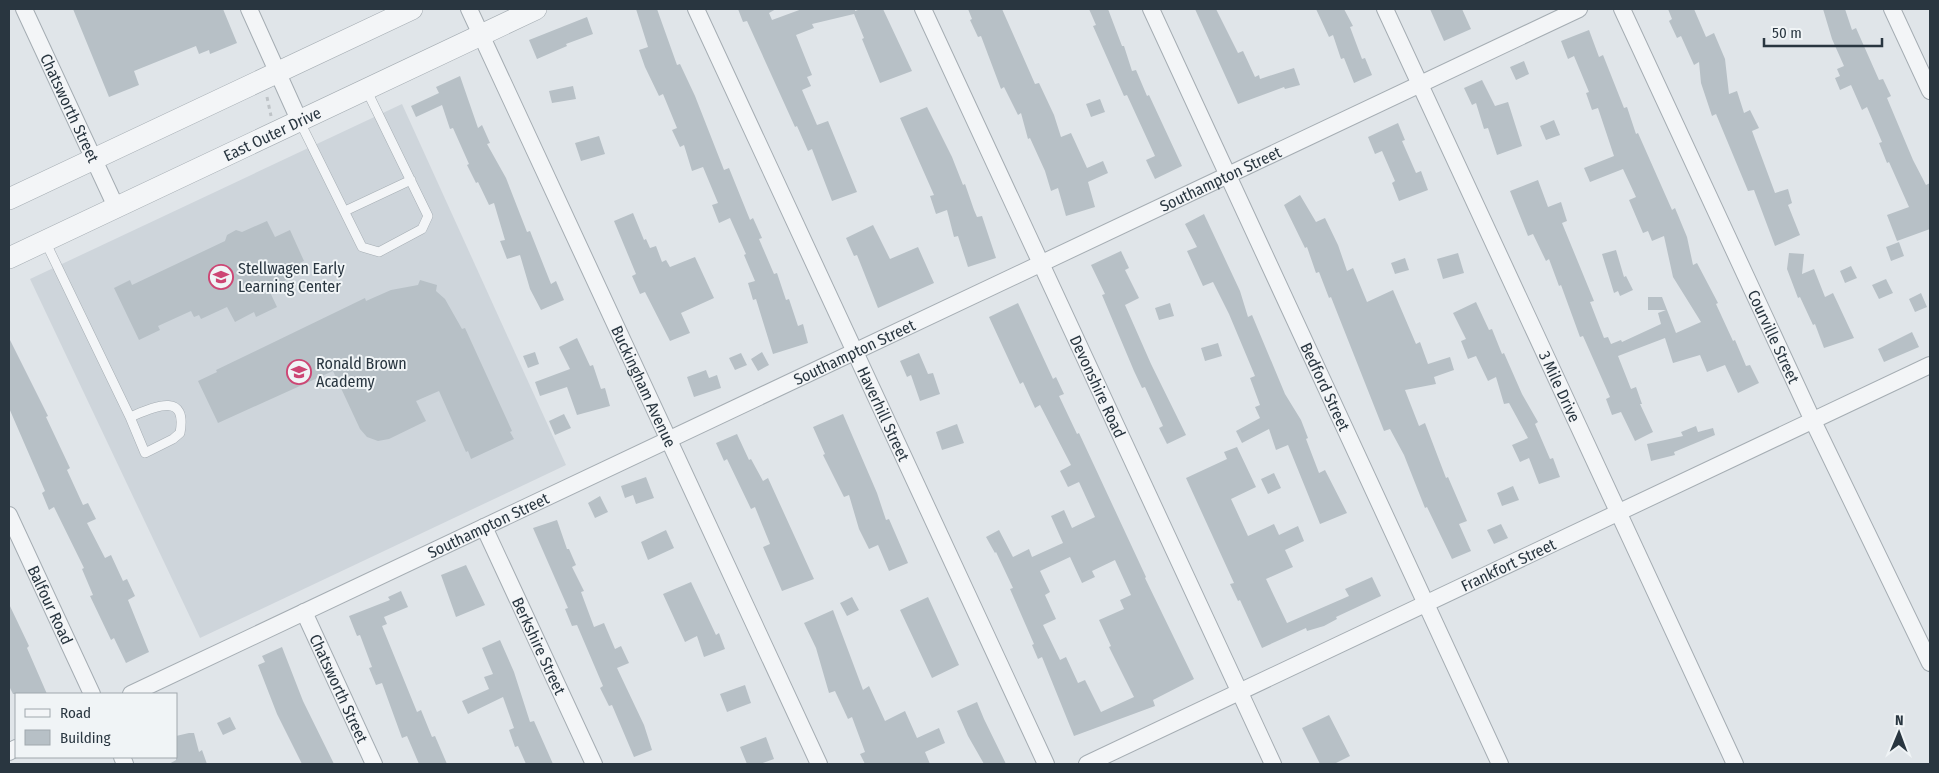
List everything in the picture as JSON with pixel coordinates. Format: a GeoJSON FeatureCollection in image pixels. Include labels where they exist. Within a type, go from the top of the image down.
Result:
{"type":"FeatureCollection","features":[{"type":"Feature","properties":{"kind":"street","name":"Chatsworth Street"},"geometry":{"type":"LineString","coordinates":[[24,9],[116,207]]}},
{"type":"Feature","properties":{"kind":"street"},"geometry":{"type":"LineString","coordinates":[[249,9],[299,120]]}},
{"type":"Feature","properties":{"kind":"street"},"geometry":{"type":"LineString","coordinates":[[9,200],[412,9]]}},
{"type":"Feature","properties":{"kind":"street","name":"Buckingham Avenue"},"geometry":{"type":"LineString","coordinates":[[469,9],[819,764]]}},
{"type":"Feature","properties":{"kind":"street","name":"East Outer Drive"},"geometry":{"type":"LineString","coordinates":[[9,258],[536,9]]}},
{"type":"Feature","properties":{"kind":"street","name":"Haverhill Street"},"geometry":{"type":"LineString","coordinates":[[696,9],[1046,764]]}},
{"type":"Feature","properties":{"kind":"street","name":"Devonshire Road"},"geometry":{"type":"LineString","coordinates":[[923,9],[1273,764]]}},
{"type":"Feature","properties":{"kind":"street","name":"Bedford Street"},"geometry":{"type":"LineString","coordinates":[[1150,9],[1500,764]]}},
{"type":"Feature","properties":{"kind":"street","name":"3 Mile Drive"},"geometry":{"type":"LineString","coordinates":[[1385,9],[1735,764]]}},
{"type":"Feature","properties":{"kind":"street","name":"Southampton Street"},"geometry":{"type":"LineString","coordinates":[[132,693],[1579,9]]}},
{"type":"Feature","properties":{"kind":"street","name":"Courville Street"},"geometry":{"type":"LineString","coordinates":[[1622,9],[1813,421],[1930,664]]}},
{"type":"Feature","properties":{"kind":"street"},"geometry":{"type":"LineString","coordinates":[[1892,9],[1930,91]]}},
{"type":"Feature","properties":{"kind":"street","name":"Frankfort Street"},"geometry":{"type":"LineString","coordinates":[[1087,764],[1930,365]]}},
{"type":"Feature","properties":{"kind":"street","name":"Balfour Road"},"geometry":{"type":"LineString","coordinates":[[9,515],[92,693]]}},
{"type":"Feature","properties":{"kind":"street","name":"Berkshire Street"},"geometry":{"type":"LineString","coordinates":[[484,527],[594,764]]}},
{"type":"Feature","properties":{"kind":"street","name":"Chatsworth Street"},"geometry":{"type":"LineString","coordinates":[[304,612],[374,764]]}},
{"type":"Feature","properties":{"kind":"lane"},"geometry":{"type":"LineString","coordinates":[[299,120],[362,247],[380,252],[422,229],[428,216],[366,89]]}},
{"type":"Feature","properties":{"kind":"lane"},"geometry":{"type":"LineString","coordinates":[[345,211],[410,180]]}},
{"type":"Feature","properties":{"kind":"lane"},"geometry":{"type":"LineString","coordinates":[[45,241],[145,452],[173,439],[180,433],[181,417],[178,411],[166,405],[158,405],[130,417]]}},
{"type":"Feature","properties":{"kind":"path"},"geometry":{"type":"LineString","coordinates":[[267,97],[271,117]]}},
{"type":"Feature","properties":{"kind":"shaded area","name":"Ronald Brown Academy"},"geometry":{"type":"Polygon","coordinates":[[[402,104],[566,465],[200,638],[30,279],[402,104]]]}},
{"type":"Feature","properties":{"kind":"building"},"geometry":{"type":"Polygon","coordinates":[[[73,9],[223,9],[237,43],[210,54],[209,50],[199,54],[196,46],[134,71],[139,85],[109,97],[73,9]]]}},
{"type":"Feature","properties":{"kind":"building"},"geometry":{"type":"Polygon","coordinates":[[[636,9],[657,9],[677,65],[680,64],[695,96],[724,170],[729,168],[750,220],[753,218],[762,238],[759,239],[774,274],[777,273],[786,300],[789,299],[798,326],[803,324],[808,343],[773,354],[756,299],[753,300],[748,283],[755,281],[744,255],[746,254],[730,218],[719,223],[712,205],[718,203],[703,167],[692,171],[684,145],[680,147],[672,130],[677,128],[663,94],[659,96],[645,67],[639,50],[648,47],[636,9]]]}},
{"type":"Feature","properties":{"kind":"building"},"geometry":{"type":"Polygon","coordinates":[[[738,9],[776,9],[769,13],[772,20],[802,9],[855,9],[855,11],[861,9],[883,9],[912,71],[880,83],[854,14],[812,24],[814,28],[796,35],[812,75],[807,77],[811,86],[802,90],[817,125],[828,121],[857,192],[832,201],[812,149],[808,151],[797,126],[795,127],[747,21],[743,22],[738,9]]]}},
{"type":"Feature","properties":{"kind":"building"},"geometry":{"type":"Polygon","coordinates":[[[968,9],[1002,9],[1035,84],[1039,83],[1054,115],[1061,137],[1071,133],[1087,168],[1103,161],[1108,173],[1088,182],[1095,207],[1066,216],[1058,188],[1051,191],[1045,171],[1030,138],[1028,139],[1021,113],[1018,115],[1004,87],[1001,89],[981,36],[978,37],[970,20],[972,19],[968,9]]]}},
{"type":"Feature","properties":{"kind":"building"},"geometry":{"type":"Polygon","coordinates":[[[1089,9],[1108,9],[1122,46],[1124,46],[1132,71],[1136,70],[1182,166],[1155,179],[1146,160],[1155,156],[1127,95],[1124,96],[1093,26],[1096,25],[1089,9]]]}},
{"type":"Feature","properties":{"kind":"building"},"geometry":{"type":"Polygon","coordinates":[[[1195,9],[1216,9],[1238,53],[1243,51],[1255,77],[1259,75],[1260,79],[1294,68],[1300,85],[1285,89],[1284,87],[1238,104],[1195,9]]]}},
{"type":"Feature","properties":{"kind":"building"},"geometry":{"type":"Polygon","coordinates":[[[1316,9],[1344,9],[1353,26],[1350,27],[1362,59],[1365,58],[1372,75],[1354,83],[1344,58],[1341,59],[1333,35],[1329,37],[1316,9]]]}},
{"type":"Feature","properties":{"kind":"building"},"geometry":{"type":"Polygon","coordinates":[[[1430,9],[1462,9],[1471,29],[1444,41],[1430,9]]]}},
{"type":"Feature","properties":{"kind":"building"},"geometry":{"type":"Polygon","coordinates":[[[1668,9],[1694,9],[1706,37],[1714,33],[1725,59],[1729,94],[1737,91],[1744,113],[1750,110],[1759,128],[1752,131],[1775,193],[1788,189],[1792,203],[1788,205],[1800,235],[1775,246],[1754,190],[1748,191],[1716,114],[1712,116],[1701,83],[1699,62],[1694,65],[1681,36],[1677,38],[1669,21],[1672,19],[1668,9]]]}},
{"type":"Feature","properties":{"kind":"building"},"geometry":{"type":"Polygon","coordinates":[[[1823,9],[1845,9],[1852,30],[1856,28],[1879,80],[1883,79],[1891,96],[1887,98],[1913,160],[1926,185],[1930,183],[1930,229],[1897,241],[1887,215],[1909,207],[1889,162],[1887,163],[1879,143],[1882,142],[1867,107],[1862,110],[1851,85],[1840,90],[1835,78],[1840,76],[1837,69],[1844,66],[1832,39],[1823,9]]]}},
{"type":"Feature","properties":{"kind":"building"},"geometry":{"type":"Polygon","coordinates":[[[587,17],[593,34],[566,44],[567,46],[537,59],[529,40],[587,17]]]}},
{"type":"Feature","properties":{"kind":"building"},"geometry":{"type":"Polygon","coordinates":[[[1589,30],[1599,57],[1603,55],[1624,108],[1627,107],[1636,134],[1638,133],[1672,210],[1675,208],[1687,237],[1693,265],[1697,263],[1718,303],[1716,304],[1733,341],[1735,340],[1746,366],[1750,365],[1759,383],[1738,393],[1725,365],[1707,372],[1700,355],[1673,363],[1665,338],[1618,356],[1631,389],[1636,387],[1642,404],[1640,404],[1653,432],[1635,441],[1621,412],[1612,415],[1606,399],[1610,397],[1583,336],[1580,337],[1561,285],[1559,286],[1549,259],[1546,261],[1533,234],[1528,236],[1510,191],[1538,180],[1548,207],[1561,202],[1567,221],[1562,223],[1594,301],[1590,302],[1604,338],[1608,337],[1611,344],[1621,340],[1622,342],[1661,324],[1658,313],[1666,310],[1648,310],[1648,297],[1662,297],[1676,333],[1701,322],[1673,277],[1664,236],[1652,241],[1648,231],[1643,233],[1629,200],[1636,197],[1623,169],[1590,182],[1584,168],[1614,156],[1598,108],[1592,110],[1586,93],[1589,92],[1574,56],[1568,59],[1561,41],[1589,30]]]}},
{"type":"Feature","properties":{"kind":"building"},"geometry":{"type":"Polygon","coordinates":[[[1524,61],[1529,74],[1516,80],[1510,67],[1524,61]]]}},
{"type":"Feature","properties":{"kind":"building"},"geometry":{"type":"Polygon","coordinates":[[[460,76],[478,128],[482,125],[490,143],[487,144],[506,178],[527,232],[530,231],[551,284],[556,281],[564,300],[541,310],[530,289],[520,255],[507,259],[500,241],[505,240],[494,203],[489,205],[478,182],[476,183],[453,128],[450,129],[442,105],[416,117],[411,106],[439,93],[436,87],[460,76]]]}},
{"type":"Feature","properties":{"kind":"building"},"geometry":{"type":"Polygon","coordinates":[[[1482,80],[1495,106],[1508,102],[1522,146],[1497,155],[1488,128],[1484,129],[1476,103],[1472,105],[1464,88],[1482,80]]]}},
{"type":"Feature","properties":{"kind":"building"},"geometry":{"type":"Polygon","coordinates":[[[573,86],[576,99],[552,103],[549,91],[573,86]]]}},
{"type":"Feature","properties":{"kind":"building"},"geometry":{"type":"Polygon","coordinates":[[[1100,99],[1105,112],[1091,117],[1086,104],[1100,99]]]}},
{"type":"Feature","properties":{"kind":"building"},"geometry":{"type":"Polygon","coordinates":[[[927,107],[952,157],[963,185],[965,184],[977,217],[982,216],[996,258],[968,267],[958,236],[954,237],[947,210],[936,214],[930,196],[934,195],[900,118],[927,107]]]}},
{"type":"Feature","properties":{"kind":"building"},"geometry":{"type":"Polygon","coordinates":[[[1554,120],[1560,135],[1546,140],[1540,126],[1554,120]]]}},
{"type":"Feature","properties":{"kind":"building"},"geometry":{"type":"Polygon","coordinates":[[[1398,123],[1405,140],[1402,141],[1416,173],[1421,171],[1428,190],[1399,201],[1392,183],[1395,181],[1382,151],[1375,154],[1368,137],[1398,123]]]}},
{"type":"Feature","properties":{"kind":"building"},"geometry":{"type":"Polygon","coordinates":[[[599,136],[605,154],[581,161],[575,143],[599,136]]]}},
{"type":"Feature","properties":{"kind":"building"},"geometry":{"type":"Polygon","coordinates":[[[1300,195],[1316,222],[1325,218],[1338,245],[1347,271],[1353,268],[1367,302],[1393,290],[1416,344],[1420,342],[1428,364],[1450,357],[1454,370],[1434,377],[1436,384],[1405,390],[1419,426],[1425,423],[1446,478],[1448,477],[1467,521],[1459,524],[1471,551],[1452,559],[1427,507],[1425,508],[1404,455],[1390,429],[1384,431],[1331,297],[1329,298],[1319,272],[1316,273],[1307,247],[1305,248],[1284,205],[1300,195]]]}},
{"type":"Feature","properties":{"kind":"building"},"geometry":{"type":"Polygon","coordinates":[[[633,213],[644,240],[646,239],[650,248],[656,246],[662,262],[666,260],[670,267],[695,257],[714,298],[681,313],[690,333],[670,341],[645,292],[640,294],[632,276],[636,274],[614,221],[633,213]]]}},
{"type":"Feature","properties":{"kind":"building"},"geometry":{"type":"Polygon","coordinates":[[[1204,214],[1240,291],[1248,317],[1252,315],[1285,394],[1301,420],[1319,473],[1325,470],[1347,513],[1320,524],[1288,445],[1276,450],[1269,429],[1242,443],[1236,431],[1260,418],[1255,407],[1260,405],[1250,378],[1255,376],[1229,314],[1213,282],[1203,286],[1187,251],[1197,247],[1185,224],[1204,214]]]}},
{"type":"Feature","properties":{"kind":"building","name":"Stellwagen Early Learning Center"},"geometry":{"type":"Polygon","coordinates":[[[267,221],[275,237],[290,230],[304,261],[296,265],[300,274],[268,288],[277,307],[256,317],[254,312],[235,322],[227,307],[201,319],[199,315],[194,317],[191,311],[158,326],[160,330],[139,340],[114,288],[130,280],[132,285],[225,241],[227,235],[236,230],[242,232],[267,221]]]}},
{"type":"Feature","properties":{"kind":"building"},"geometry":{"type":"Polygon","coordinates":[[[873,225],[890,259],[918,247],[934,283],[878,308],[857,255],[854,256],[846,238],[873,225]]]}},
{"type":"Feature","properties":{"kind":"building"},"geometry":{"type":"Polygon","coordinates":[[[1899,242],[1904,256],[1891,261],[1886,247],[1899,242]]]}},
{"type":"Feature","properties":{"kind":"building"},"geometry":{"type":"Polygon","coordinates":[[[1616,250],[1624,277],[1626,276],[1633,290],[1620,296],[1618,291],[1614,293],[1602,254],[1616,250]]]}},
{"type":"Feature","properties":{"kind":"building"},"geometry":{"type":"Polygon","coordinates":[[[1121,251],[1129,268],[1125,270],[1139,298],[1125,305],[1151,364],[1186,435],[1167,444],[1159,428],[1163,426],[1145,387],[1142,388],[1134,371],[1102,295],[1105,294],[1091,265],[1121,251]]]}},
{"type":"Feature","properties":{"kind":"building"},"geometry":{"type":"Polygon","coordinates":[[[1458,253],[1464,273],[1443,279],[1437,259],[1458,253]]]}},
{"type":"Feature","properties":{"kind":"building"},"geometry":{"type":"Polygon","coordinates":[[[1789,253],[1804,254],[1802,274],[1814,269],[1825,297],[1833,293],[1854,338],[1824,348],[1815,324],[1813,325],[1800,297],[1798,298],[1787,269],[1789,253]]]}},
{"type":"Feature","properties":{"kind":"building"},"geometry":{"type":"Polygon","coordinates":[[[1405,258],[1409,270],[1395,274],[1391,263],[1405,258]]]}},
{"type":"Feature","properties":{"kind":"building"},"geometry":{"type":"Polygon","coordinates":[[[1851,266],[1857,278],[1845,283],[1840,271],[1851,266]]]}},
{"type":"Feature","properties":{"kind":"building"},"geometry":{"type":"Polygon","coordinates":[[[1886,279],[1893,293],[1879,299],[1872,285],[1886,279]]]}},
{"type":"Feature","properties":{"kind":"building"},"geometry":{"type":"Polygon","coordinates":[[[420,280],[437,285],[436,291],[445,299],[462,329],[465,328],[514,439],[471,459],[468,451],[466,452],[439,391],[416,401],[426,421],[389,439],[378,441],[367,437],[360,429],[333,371],[218,423],[198,381],[217,372],[216,370],[365,298],[366,301],[391,290],[418,285],[420,280]]]}},
{"type":"Feature","properties":{"kind":"building"},"geometry":{"type":"Polygon","coordinates":[[[1921,293],[1927,307],[1915,312],[1909,299],[1921,293]]]}},
{"type":"Feature","properties":{"kind":"building"},"geometry":{"type":"Polygon","coordinates":[[[1476,302],[1489,330],[1492,329],[1502,354],[1504,353],[1522,394],[1538,422],[1535,424],[1550,459],[1553,458],[1560,477],[1539,484],[1529,458],[1520,462],[1512,445],[1528,438],[1509,403],[1504,404],[1496,377],[1488,381],[1476,356],[1468,359],[1461,341],[1466,339],[1453,313],[1476,302]]]}},
{"type":"Feature","properties":{"kind":"building"},"geometry":{"type":"Polygon","coordinates":[[[1018,303],[1053,379],[1056,377],[1064,394],[1059,396],[1077,434],[1079,433],[1145,578],[1194,679],[1153,700],[1155,706],[1074,736],[1042,657],[1038,659],[1032,645],[1034,644],[1010,589],[1013,588],[996,552],[986,537],[999,530],[1013,557],[1029,549],[1032,557],[1063,543],[1051,516],[1064,510],[1072,528],[1095,517],[1079,482],[1068,487],[1060,471],[1071,465],[1040,405],[1035,408],[1023,382],[1020,384],[989,317],[1018,303]],[[1070,557],[1040,571],[1050,592],[1045,595],[1056,619],[1043,625],[1060,660],[1066,657],[1078,683],[1085,680],[1101,712],[1134,697],[1109,647],[1111,646],[1099,620],[1124,609],[1120,600],[1131,595],[1115,560],[1092,571],[1095,577],[1082,583],[1070,557]]]}},
{"type":"Feature","properties":{"kind":"building"},"geometry":{"type":"Polygon","coordinates":[[[1170,303],[1174,316],[1159,320],[1155,308],[1170,303]]]}},
{"type":"Feature","properties":{"kind":"building"},"geometry":{"type":"Polygon","coordinates":[[[1912,332],[1919,347],[1884,362],[1878,349],[1912,332]]]}},
{"type":"Feature","properties":{"kind":"building"},"geometry":{"type":"Polygon","coordinates":[[[9,338],[48,416],[46,417],[70,468],[67,470],[83,505],[88,503],[96,519],[87,523],[105,558],[111,555],[123,581],[127,579],[135,596],[128,600],[149,652],[126,663],[114,638],[111,640],[90,596],[93,595],[82,569],[84,568],[54,507],[49,510],[42,493],[45,491],[9,408],[9,338]]]}},
{"type":"Feature","properties":{"kind":"building"},"geometry":{"type":"Polygon","coordinates":[[[577,338],[590,366],[593,365],[601,389],[605,388],[610,406],[577,415],[567,387],[540,396],[535,382],[570,369],[559,347],[577,338]]]}},
{"type":"Feature","properties":{"kind":"building"},"geometry":{"type":"Polygon","coordinates":[[[1218,343],[1222,356],[1205,361],[1201,348],[1218,343]]]}},
{"type":"Feature","properties":{"kind":"building"},"geometry":{"type":"Polygon","coordinates":[[[535,352],[539,364],[528,368],[523,356],[535,352]]]}},
{"type":"Feature","properties":{"kind":"building"},"geometry":{"type":"Polygon","coordinates":[[[762,352],[769,365],[758,371],[751,359],[762,352]]]}},
{"type":"Feature","properties":{"kind":"building"},"geometry":{"type":"Polygon","coordinates":[[[741,353],[747,365],[735,370],[729,358],[741,353]]]}},
{"type":"Feature","properties":{"kind":"building"},"geometry":{"type":"Polygon","coordinates":[[[919,353],[928,374],[933,373],[940,394],[920,401],[911,375],[907,377],[900,361],[919,353]]]}},
{"type":"Feature","properties":{"kind":"building"},"geometry":{"type":"Polygon","coordinates":[[[706,370],[709,378],[717,375],[721,388],[694,397],[687,377],[706,370]]]}},
{"type":"Feature","properties":{"kind":"building"},"geometry":{"type":"Polygon","coordinates":[[[564,414],[571,428],[555,435],[549,421],[564,414]]]}},
{"type":"Feature","properties":{"kind":"building"},"geometry":{"type":"Polygon","coordinates":[[[843,414],[877,493],[886,520],[889,519],[908,563],[889,571],[878,545],[869,549],[859,529],[849,495],[844,497],[823,455],[825,454],[813,427],[843,414]]]}},
{"type":"Feature","properties":{"kind":"building"},"geometry":{"type":"Polygon","coordinates":[[[957,424],[964,443],[942,450],[936,432],[957,424]]]}},
{"type":"Feature","properties":{"kind":"building"},"geometry":{"type":"Polygon","coordinates":[[[1696,426],[1698,432],[1713,428],[1715,435],[1674,452],[1675,455],[1651,461],[1647,444],[1683,436],[1681,432],[1696,426]]]}},
{"type":"Feature","properties":{"kind":"building"},"geometry":{"type":"Polygon","coordinates":[[[737,434],[749,460],[751,459],[763,481],[768,478],[814,579],[782,591],[763,547],[770,544],[755,507],[751,509],[727,459],[724,461],[716,443],[737,434]]]}},
{"type":"Feature","properties":{"kind":"building"},"geometry":{"type":"Polygon","coordinates":[[[1237,447],[1256,487],[1231,499],[1248,536],[1274,524],[1279,535],[1298,526],[1304,541],[1285,550],[1293,567],[1266,579],[1287,623],[1349,596],[1345,589],[1372,577],[1381,596],[1336,617],[1337,619],[1324,626],[1307,631],[1306,628],[1262,648],[1240,600],[1238,601],[1230,584],[1234,583],[1186,478],[1227,459],[1224,452],[1237,447]]]}},
{"type":"Feature","properties":{"kind":"building"},"geometry":{"type":"Polygon","coordinates":[[[1274,473],[1281,488],[1268,494],[1261,479],[1274,473]]]}},
{"type":"Feature","properties":{"kind":"building"},"geometry":{"type":"Polygon","coordinates":[[[646,477],[654,498],[636,504],[633,495],[625,498],[621,486],[646,477]]]}},
{"type":"Feature","properties":{"kind":"building"},"geometry":{"type":"Polygon","coordinates":[[[1513,486],[1519,500],[1502,506],[1497,493],[1513,486]]]}},
{"type":"Feature","properties":{"kind":"building"},"geometry":{"type":"Polygon","coordinates":[[[600,496],[608,512],[595,518],[588,503],[600,496]]]}},
{"type":"Feature","properties":{"kind":"building"},"geometry":{"type":"Polygon","coordinates":[[[557,520],[567,549],[569,549],[576,565],[572,567],[584,591],[581,592],[594,627],[604,623],[615,649],[621,646],[629,663],[617,668],[644,725],[652,750],[634,757],[612,705],[609,706],[600,688],[603,686],[577,625],[572,626],[565,609],[568,608],[533,528],[557,520]]]}},
{"type":"Feature","properties":{"kind":"building"},"geometry":{"type":"Polygon","coordinates":[[[1501,524],[1508,538],[1494,544],[1487,530],[1501,524]]]}},
{"type":"Feature","properties":{"kind":"building"},"geometry":{"type":"Polygon","coordinates":[[[666,530],[674,548],[648,560],[641,542],[666,530]]]}},
{"type":"Feature","properties":{"kind":"building"},"geometry":{"type":"Polygon","coordinates":[[[466,565],[485,605],[456,617],[441,575],[466,565]]]}},
{"type":"Feature","properties":{"kind":"building"},"geometry":{"type":"Polygon","coordinates":[[[691,582],[716,635],[719,633],[725,649],[704,657],[697,636],[685,642],[663,594],[691,582]]]}},
{"type":"Feature","properties":{"kind":"building"},"geometry":{"type":"Polygon","coordinates":[[[401,591],[408,607],[384,617],[387,624],[382,626],[417,712],[421,710],[432,737],[435,736],[447,764],[419,764],[407,736],[402,738],[382,683],[376,685],[369,668],[372,667],[360,635],[357,636],[349,616],[390,600],[388,597],[401,591]]]}},
{"type":"Feature","properties":{"kind":"building"},"geometry":{"type":"Polygon","coordinates":[[[852,597],[859,610],[847,616],[840,603],[852,597]]]}},
{"type":"Feature","properties":{"kind":"building"},"geometry":{"type":"Polygon","coordinates":[[[928,597],[959,665],[932,678],[900,610],[928,597]]]}},
{"type":"Feature","properties":{"kind":"building"},"geometry":{"type":"Polygon","coordinates":[[[9,604],[29,646],[27,648],[47,693],[13,694],[9,686],[9,604]]]}},
{"type":"Feature","properties":{"kind":"building"},"geometry":{"type":"Polygon","coordinates":[[[833,610],[863,690],[869,686],[885,721],[905,711],[917,738],[939,728],[945,743],[925,752],[930,764],[865,764],[860,754],[865,752],[852,717],[848,719],[835,691],[829,693],[816,648],[804,623],[833,610]]]}},
{"type":"Feature","properties":{"kind":"building"},"geometry":{"type":"Polygon","coordinates":[[[500,640],[514,672],[530,722],[534,721],[553,764],[526,764],[518,746],[515,747],[509,730],[514,728],[503,697],[468,714],[462,701],[489,689],[484,677],[493,674],[482,648],[500,640]]]}},
{"type":"Feature","properties":{"kind":"building"},"geometry":{"type":"Polygon","coordinates":[[[282,647],[303,701],[334,764],[302,764],[277,714],[258,665],[265,662],[262,656],[282,647]]]}},
{"type":"Feature","properties":{"kind":"building"},"geometry":{"type":"Polygon","coordinates":[[[745,685],[751,703],[727,712],[720,694],[745,685]]]}},
{"type":"Feature","properties":{"kind":"building"},"geometry":{"type":"Polygon","coordinates":[[[977,702],[1006,764],[984,764],[968,736],[957,711],[977,702]]]}},
{"type":"Feature","properties":{"kind":"building"},"geometry":{"type":"Polygon","coordinates":[[[1329,715],[1350,756],[1334,764],[1320,764],[1302,728],[1329,715]]]}},
{"type":"Feature","properties":{"kind":"building"},"geometry":{"type":"Polygon","coordinates":[[[230,717],[236,729],[223,735],[217,723],[230,717]]]}},
{"type":"Feature","properties":{"kind":"building"},"geometry":{"type":"Polygon","coordinates":[[[194,733],[199,752],[202,750],[207,764],[169,764],[178,758],[178,736],[194,733]]]}},
{"type":"Feature","properties":{"kind":"building"},"geometry":{"type":"Polygon","coordinates":[[[766,737],[774,759],[760,764],[747,764],[740,747],[766,737]]]}},
{"type":"Feature","properties":{"kind":"place","name":"Stellwagen Early Learning Center"},"geometry":{"type":"Point","coordinates":[221,277]}},
{"type":"Feature","properties":{"kind":"place","name":"Ronald Brown Academy"},"geometry":{"type":"Point","coordinates":[299,372]}}]}
